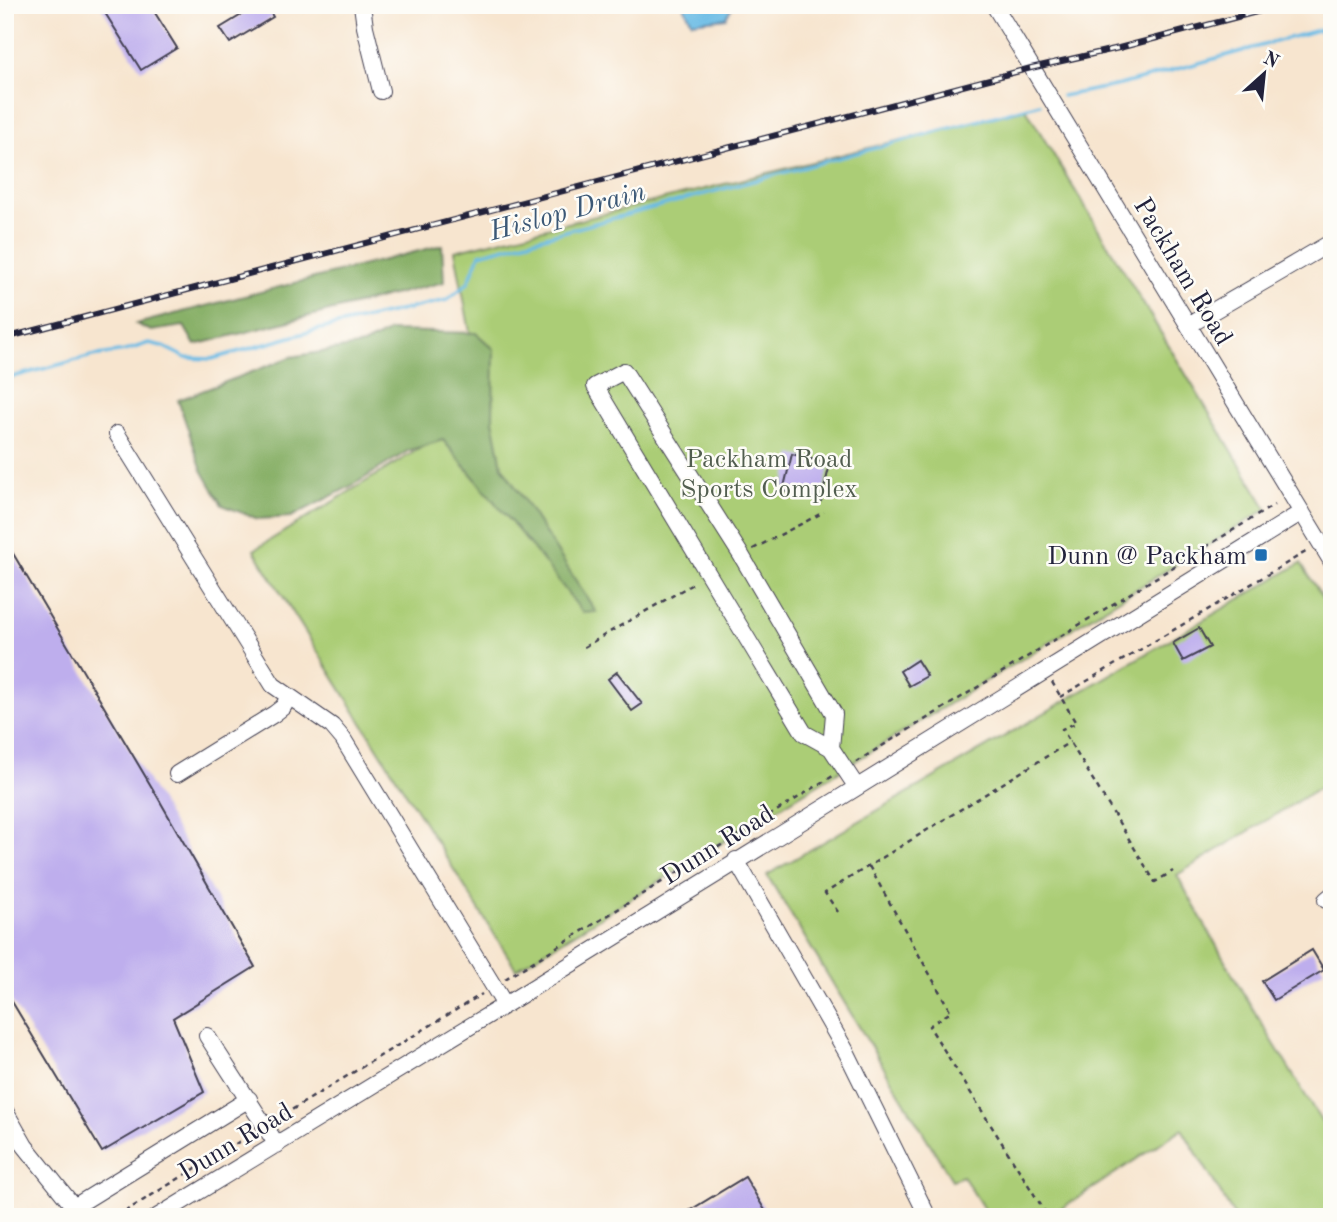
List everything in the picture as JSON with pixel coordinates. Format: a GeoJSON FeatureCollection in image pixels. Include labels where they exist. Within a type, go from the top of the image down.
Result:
{"type":"FeatureCollection","features":[{"type":"Feature","properties":{"kind":"street"},"geometry":{"type":"LineString","coordinates":[[362,5],[381,91]]}},
{"type":"Feature","properties":{"kind":"street","name":"Packham Road"},"geometry":{"type":"LineString","coordinates":[[994,5],[1332,562]]}},
{"type":"Feature","properties":{"kind":"street"},"geometry":{"type":"LineString","coordinates":[[1189,326],[1304,256],[1332,242]]}},
{"type":"Feature","properties":{"kind":"street"},"geometry":{"type":"LineString","coordinates":[[831,748],[834,715],[741,555],[624,371],[595,386],[804,733],[831,748],[856,786]]}},
{"type":"Feature","properties":{"kind":"street"},"geometry":{"type":"LineString","coordinates":[[117,434],[272,685],[332,726],[343,739],[505,1005]]}},
{"type":"Feature","properties":{"kind":"street","name":"Dunn Road"},"geometry":{"type":"LineString","coordinates":[[157,1217],[1302,512]]}},
{"type":"Feature","properties":{"kind":"street"},"geometry":{"type":"LineString","coordinates":[[177,774],[274,714],[283,707],[289,697]]}},
{"type":"Feature","properties":{"kind":"street"},"geometry":{"type":"LineString","coordinates":[[736,860],[847,1053],[928,1217]]}},
{"type":"Feature","properties":{"kind":"street"},"geometry":{"type":"LineString","coordinates":[[207,1036],[277,1145]]}},
{"type":"Feature","properties":{"kind":"street"},"geometry":{"type":"LineString","coordinates":[[5,1111],[25,1146],[78,1212],[249,1098]]}},
{"type":"Feature","properties":{"kind":"path"},"geometry":{"type":"LineString","coordinates":[[503,981],[1274,505]]}},
{"type":"Feature","properties":{"kind":"path"},"geometry":{"type":"LineString","coordinates":[[1060,697],[1321,543]]}},
{"type":"Feature","properties":{"kind":"path"},"geometry":{"type":"LineString","coordinates":[[1045,670],[1076,723],[1062,730],[1155,883],[1173,871]]}},
{"type":"Feature","properties":{"kind":"path"},"geometry":{"type":"LineString","coordinates":[[838,912],[825,893],[1070,742]]}},
{"type":"Feature","properties":{"kind":"path"},"geometry":{"type":"LineString","coordinates":[[869,866],[951,1012],[929,1026],[1047,1215]]}},
{"type":"Feature","properties":{"kind":"path"},"geometry":{"type":"LineString","coordinates":[[271,1123],[484,993]]}},
{"type":"Feature","properties":{"kind":"path"},"geometry":{"type":"LineString","coordinates":[[116,1217],[261,1128]]}},
{"type":"Feature","properties":{"kind":"green space","name":"Packham Road Sports Complex"},"geometry":{"type":"Polygon","coordinates":[[[1026,109],[1267,509],[516,969],[254,550],[484,409],[455,251],[1026,109]]]}},
{"type":"Feature","properties":{"kind":"green space"},"geometry":{"type":"Polygon","coordinates":[[[442,245],[444,282],[195,345],[184,326],[151,331],[136,324],[442,245]]]}},
{"type":"Feature","properties":{"kind":"green space"},"geometry":{"type":"Polygon","coordinates":[[[390,331],[476,333],[494,349],[493,420],[502,466],[596,612],[583,613],[443,440],[408,451],[355,484],[291,517],[258,519],[222,505],[202,470],[178,400],[291,357],[363,345],[390,331]]]}},
{"type":"Feature","properties":{"kind":"green space"},"geometry":{"type":"Polygon","coordinates":[[[1301,563],[1332,613],[1332,780],[1177,875],[1242,991],[1332,1139],[1332,1217],[1235,1217],[1182,1129],[1049,1217],[989,1217],[963,1176],[952,1180],[767,875],[1301,563]]]}},
{"type":"Feature","properties":{"kind":"water"},"geometry":{"type":"Polygon","coordinates":[[[683,5],[733,5],[726,18],[692,22],[683,5]]]}},
{"type":"Feature","properties":{"kind":"building"},"geometry":{"type":"Polygon","coordinates":[[[100,5],[150,5],[177,48],[141,70],[100,5]]]}},
{"type":"Feature","properties":{"kind":"building"},"geometry":{"type":"Polygon","coordinates":[[[258,5],[266,5],[273,17],[230,43],[220,28],[258,5]]]}},
{"type":"Feature","properties":{"kind":"building"},"geometry":{"type":"Polygon","coordinates":[[[792,454],[830,464],[821,501],[783,491],[792,454]]]}},
{"type":"Feature","properties":{"kind":"building"},"geometry":{"type":"Polygon","coordinates":[[[5,540],[255,967],[173,1018],[204,1092],[102,1152],[5,990],[5,540]]]}},
{"type":"Feature","properties":{"kind":"building"},"geometry":{"type":"Polygon","coordinates":[[[1199,628],[1210,647],[1183,661],[1173,643],[1199,628]]]}},
{"type":"Feature","properties":{"kind":"building"},"geometry":{"type":"Polygon","coordinates":[[[917,660],[927,676],[909,686],[900,671],[917,660]]]}},
{"type":"Feature","properties":{"kind":"building"},"geometry":{"type":"Polygon","coordinates":[[[617,672],[642,704],[632,711],[608,679],[617,672]]]}},
{"type":"Feature","properties":{"kind":"building"},"geometry":{"type":"Polygon","coordinates":[[[1312,950],[1324,970],[1274,1000],[1262,981],[1312,950]]]}},
{"type":"Feature","properties":{"kind":"building"},"geometry":{"type":"Polygon","coordinates":[[[745,1177],[769,1217],[679,1217],[745,1177]]]}},
{"type":"Feature","properties":{"kind":"waterway","name":"Hislop Drain"},"geometry":{"type":"LineString","coordinates":[[1062,96],[1120,85],[1332,26]]}},
{"type":"Feature","properties":{"kind":"waterway"},"geometry":{"type":"LineString","coordinates":[[1318,30],[1332,37]]}},
{"type":"Feature","properties":{"kind":"waterway","name":"Hislop Drain"},"geometry":{"type":"LineString","coordinates":[[5,379],[149,343],[162,346],[186,358],[212,359],[316,330],[447,300],[468,283],[480,254],[1040,104]]}},
{"type":"Feature","properties":{"kind":"railway"},"geometry":{"type":"LineString","coordinates":[[5,338],[1031,68],[1283,5]]}},
{"type":"Feature","properties":{"kind":"place","name":"Dunn @ Packham"},"geometry":{"type":"Point","coordinates":[1261,555]}}]}
